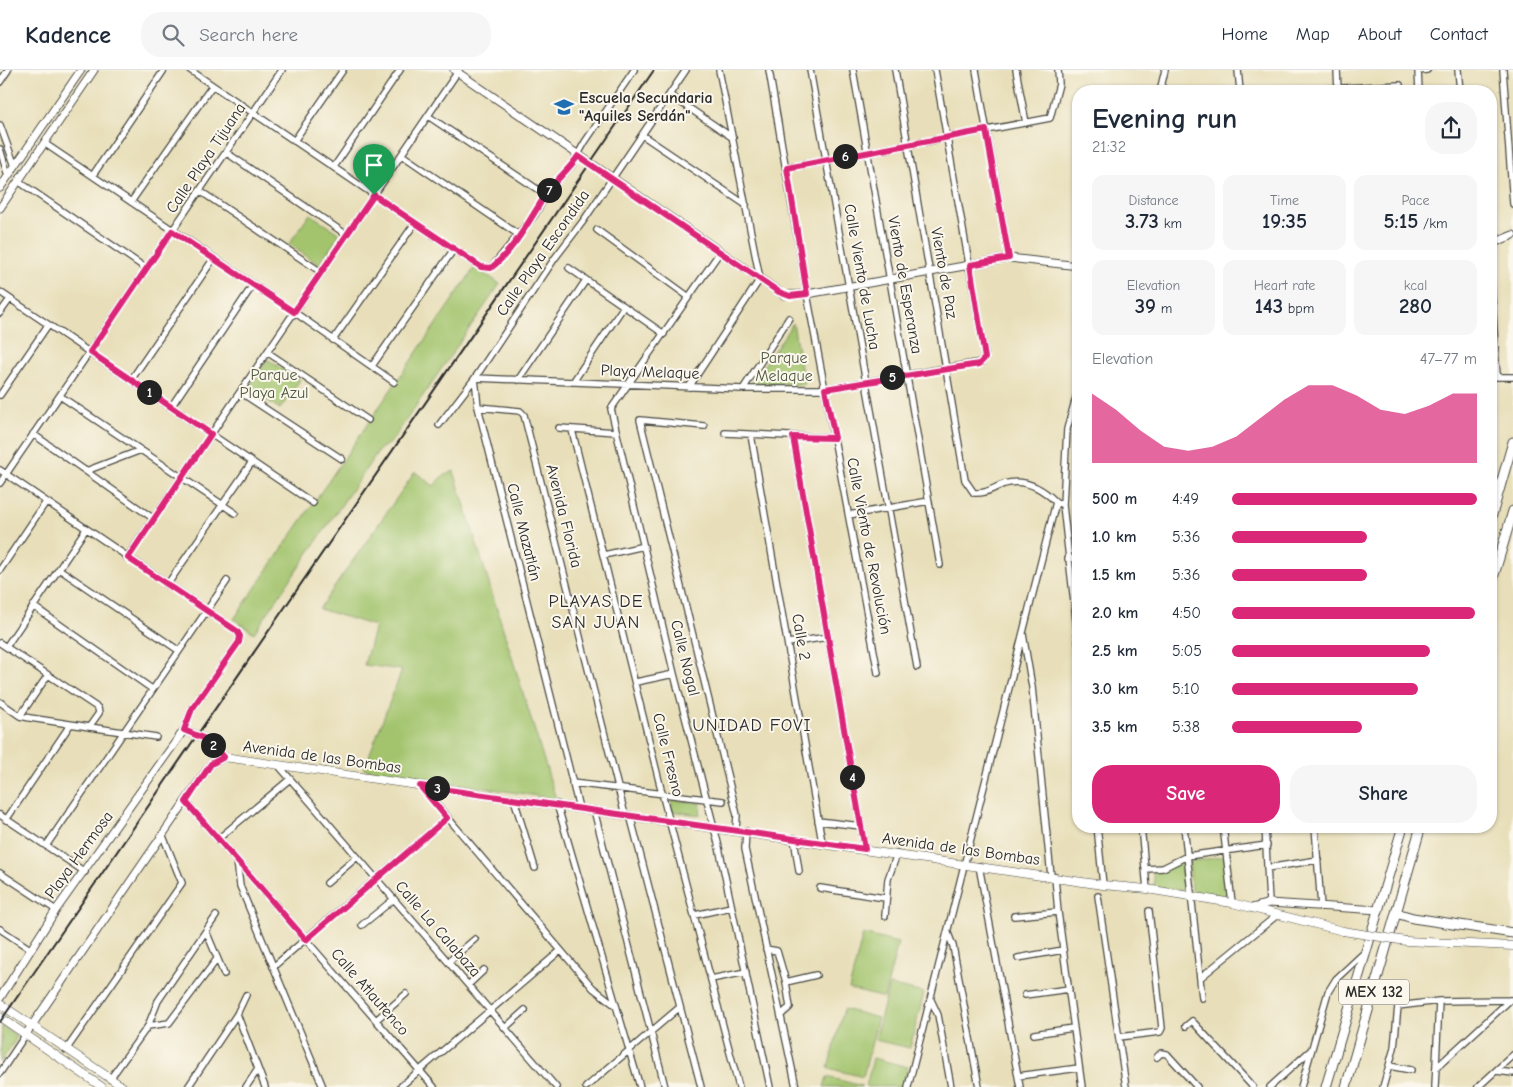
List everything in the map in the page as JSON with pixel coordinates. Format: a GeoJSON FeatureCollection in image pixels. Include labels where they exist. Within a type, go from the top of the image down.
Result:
{"type":"FeatureCollection","features":[{"type":"Feature","properties":{"kind":"highway"},"geometry":{"type":"LineString","coordinates":[[1497,497],[1513,442]]}},
{"type":"Feature","properties":{"kind":"highway"},"geometry":{"type":"LineString","coordinates":[[1497,565],[1513,511]]}},
{"type":"Feature","properties":{"kind":"highway","name":"MEX 132"},"geometry":{"type":"LineString","coordinates":[[1326,1087],[1401,833]]}},
{"type":"Feature","properties":{"kind":"highway","name":"MEX 132"},"geometry":{"type":"LineString","coordinates":[[1346,1087],[1419,833]]}},
{"type":"Feature","properties":{"kind":"highway"},"geometry":{"type":"LineString","coordinates":[[1396,913],[1413,918],[1513,932]]}},
{"type":"Feature","properties":{"kind":"main road"},"geometry":{"type":"LineString","coordinates":[[184,730],[210,741],[224,757]]}},
{"type":"Feature","properties":{"kind":"main road","name":"Avenida de las Bombas"},"geometry":{"type":"LineString","coordinates":[[224,757],[1191,896],[1232,903],[1276,916],[1343,931],[1406,941],[1513,946]]}},
{"type":"Feature","properties":{"kind":"main road"},"geometry":{"type":"LineString","coordinates":[[0,1004],[123,1087]]}},
{"type":"Feature","properties":{"kind":"main road"},"geometry":{"type":"LineString","coordinates":[[0,1017],[102,1087]]}},
{"type":"Feature","properties":{"kind":"street"},"geometry":{"type":"LineString","coordinates":[[0,82],[8,70]]}},
{"type":"Feature","properties":{"kind":"street"},"geometry":{"type":"LineString","coordinates":[[0,188],[81,70]]}},
{"type":"Feature","properties":{"kind":"street"},"geometry":{"type":"LineString","coordinates":[[0,208],[94,70]]}},
{"type":"Feature","properties":{"kind":"street"},"geometry":{"type":"LineString","coordinates":[[93,175],[164,70]]}},
{"type":"Feature","properties":{"kind":"street"},"geometry":{"type":"LineString","coordinates":[[190,70],[252,114],[294,140],[481,267],[491,268],[534,216],[546,195],[578,156],[633,70]]}},
{"type":"Feature","properties":{"kind":"street"},"geometry":{"type":"LineString","coordinates":[[294,140],[343,70]]}},
{"type":"Feature","properties":{"kind":"street"},"geometry":{"type":"LineString","coordinates":[[334,167],[400,70]]}},
{"type":"Feature","properties":{"kind":"street","name":"Calle Playa Escondida"},"geometry":{"type":"LineString","coordinates":[[439,425],[475,378],[555,258],[584,220],[686,70]]}},
{"type":"Feature","properties":{"kind":"street"},"geometry":{"type":"LineString","coordinates":[[689,387],[760,279],[720,70]]}},
{"type":"Feature","properties":{"kind":"street","name":"Calle Viento de Revolución"},"geometry":{"type":"LineString","coordinates":[[768,70],[787,168],[807,294],[878,673]]}},
{"type":"Feature","properties":{"kind":"street","name":"Calle Viento de Lucha"},"geometry":{"type":"LineString","coordinates":[[810,70],[828,159],[917,667]]}},
{"type":"Feature","properties":{"kind":"street","name":"Viento de Esperanza"},"geometry":{"type":"LineString","coordinates":[[853,70],[940,565]]}},
{"type":"Feature","properties":{"kind":"street","name":"Viento de Paz"},"geometry":{"type":"LineString","coordinates":[[895,70],[966,480],[974,494],[983,494],[1004,484],[1020,482],[1036,485],[1056,502]]}},
{"type":"Feature","properties":{"kind":"street"},"geometry":{"type":"LineString","coordinates":[[935,70],[970,265]]}},
{"type":"Feature","properties":{"kind":"street"},"geometry":{"type":"LineString","coordinates":[[976,70],[1009,258]]}},
{"type":"Feature","properties":{"kind":"street"},"geometry":{"type":"LineString","coordinates":[[1016,70],[1026,123]]}},
{"type":"Feature","properties":{"kind":"street"},"geometry":{"type":"LineString","coordinates":[[787,168],[1050,118],[1059,84],[1058,70]]}},
{"type":"Feature","properties":{"kind":"street"},"geometry":{"type":"LineString","coordinates":[[1161,85],[1165,70]]}},
{"type":"Feature","properties":{"kind":"street"},"geometry":{"type":"LineString","coordinates":[[1238,70],[1239,85]]}},
{"type":"Feature","properties":{"kind":"street"},"geometry":{"type":"LineString","coordinates":[[1337,70],[1338,85]]}},
{"type":"Feature","properties":{"kind":"street"},"geometry":{"type":"LineString","coordinates":[[1419,85],[1418,70],[1427,70]]}},
{"type":"Feature","properties":{"kind":"street"},"geometry":{"type":"LineString","coordinates":[[1458,70],[1459,85]]}},
{"type":"Feature","properties":{"kind":"street"},"geometry":{"type":"LineString","coordinates":[[1503,70],[1513,204]]}},
{"type":"Feature","properties":{"kind":"street","name":"Calle Playa Tijuana"},"geometry":{"type":"LineString","coordinates":[[0,483],[227,153],[279,71]]}},
{"type":"Feature","properties":{"kind":"street"},"geometry":{"type":"LineString","coordinates":[[128,558],[457,71],[578,156],[784,295],[807,294],[850,287],[1009,258],[1072,265]]}},
{"type":"Feature","properties":{"kind":"street"},"geometry":{"type":"LineString","coordinates":[[131,202],[212,86]]}},
{"type":"Feature","properties":{"kind":"street"},"geometry":{"type":"LineString","coordinates":[[670,95],[733,138]]}},
{"type":"Feature","properties":{"kind":"street"},"geometry":{"type":"LineString","coordinates":[[428,116],[546,195]]}},
{"type":"Feature","properties":{"kind":"street"},"geometry":{"type":"LineString","coordinates":[[0,125],[15,166]]}},
{"type":"Feature","properties":{"kind":"street"},"geometry":{"type":"LineString","coordinates":[[642,135],[746,205]]}},
{"type":"Feature","properties":{"kind":"street"},"geometry":{"type":"LineString","coordinates":[[44,143],[394,382]]}},
{"type":"Feature","properties":{"kind":"street"},"geometry":{"type":"LineString","coordinates":[[0,149],[8,176]]}},
{"type":"Feature","properties":{"kind":"street"},"geometry":{"type":"LineString","coordinates":[[25,152],[33,159]]}},
{"type":"Feature","properties":{"kind":"street"},"geometry":{"type":"LineString","coordinates":[[227,153],[347,235]]}},
{"type":"Feature","properties":{"kind":"street"},"geometry":{"type":"LineString","coordinates":[[402,154],[519,235]]}},
{"type":"Feature","properties":{"kind":"street"},"geometry":{"type":"LineString","coordinates":[[18,181],[147,269]]}},
{"type":"Feature","properties":{"kind":"street"},"geometry":{"type":"LineString","coordinates":[[200,191],[321,272]]}},
{"type":"Feature","properties":{"kind":"street"},"geometry":{"type":"LineString","coordinates":[[333,340],[415,223]]}},
{"type":"Feature","properties":{"kind":"street"},"geometry":{"type":"LineString","coordinates":[[597,230],[689,297]]}},
{"type":"Feature","properties":{"kind":"street"},"geometry":{"type":"LineString","coordinates":[[1497,242],[1513,235]]}},
{"type":"Feature","properties":{"kind":"street"},"geometry":{"type":"LineString","coordinates":[[372,366],[454,249]]}},
{"type":"Feature","properties":{"kind":"street","name":"Calle Nogal"},"geometry":{"type":"LineString","coordinates":[[720,252],[611,410],[674,674],[713,827],[770,1087]]}},
{"type":"Feature","properties":{"kind":"street"},"geometry":{"type":"LineString","coordinates":[[131,380],[214,258]]}},
{"type":"Feature","properties":{"kind":"street","name":"Playa Melaque"},"geometry":{"type":"LineString","coordinates":[[475,378],[743,389],[825,389],[979,364],[985,356],[970,265]]}},
{"type":"Feature","properties":{"kind":"street"},"geometry":{"type":"LineString","coordinates":[[569,268],[664,334]]}},
{"type":"Feature","properties":{"kind":"street"},"geometry":{"type":"LineString","coordinates":[[518,380],[586,280]]}},
{"type":"Feature","properties":{"kind":"street"},"geometry":{"type":"LineString","coordinates":[[171,407],[253,285]]}},
{"type":"Feature","properties":{"kind":"street"},"geometry":{"type":"LineString","coordinates":[[0,292],[313,503]]}},
{"type":"Feature","properties":{"kind":"street"},"geometry":{"type":"LineString","coordinates":[[0,313],[10,298]]}},
{"type":"Feature","properties":{"kind":"street"},"geometry":{"type":"LineString","coordinates":[[573,382],[624,306]]}},
{"type":"Feature","properties":{"kind":"street"},"geometry":{"type":"LineString","coordinates":[[743,389],[789,318]]}},
{"type":"Feature","properties":{"kind":"street"},"geometry":{"type":"LineString","coordinates":[[0,395],[48,325]]}},
{"type":"Feature","properties":{"kind":"street"},"geometry":{"type":"LineString","coordinates":[[267,352],[368,420]]}},
{"type":"Feature","properties":{"kind":"street"},"geometry":{"type":"LineString","coordinates":[[1497,377],[1513,377]]}},
{"type":"Feature","properties":{"kind":"street","name":"Calle Mazatlán"},"geometry":{"type":"LineString","coordinates":[[475,378],[478,407],[579,808]]}},
{"type":"Feature","properties":{"kind":"street"},"geometry":{"type":"LineString","coordinates":[[240,392],[342,459]]}},
{"type":"Feature","properties":{"kind":"street"},"geometry":{"type":"LineString","coordinates":[[60,396],[235,513]]}},
{"type":"Feature","properties":{"kind":"street","name":"Avenida Florida"},"geometry":{"type":"LineString","coordinates":[[478,407],[520,411],[524,415],[618,788],[701,1087]]}},
{"type":"Feature","properties":{"kind":"street"},"geometry":{"type":"LineString","coordinates":[[1072,414],[1068,429],[1064,505],[1072,591]]}},
{"type":"Feature","properties":{"kind":"street"},"geometry":{"type":"LineString","coordinates":[[704,426],[640,420],[737,814],[736,830]]}},
{"type":"Feature","properties":{"kind":"street"},"geometry":{"type":"LineString","coordinates":[[558,428],[616,432]]}},
{"type":"Feature","properties":{"kind":"street","name":"Calle Fresno"},"geometry":{"type":"LineString","coordinates":[[572,430],[662,793],[739,1087]]}},
{"type":"Feature","properties":{"kind":"street"},"geometry":{"type":"LineString","coordinates":[[725,433],[751,436],[835,438]]}},
{"type":"Feature","properties":{"kind":"street"},"geometry":{"type":"LineString","coordinates":[[33,434],[154,518]]}},
{"type":"Feature","properties":{"kind":"street","name":"Calle 2"},"geometry":{"type":"LineString","coordinates":[[751,436],[822,842]]}},
{"type":"Feature","properties":{"kind":"street"},"geometry":{"type":"LineString","coordinates":[[793,437],[865,849]]}},
{"type":"Feature","properties":{"kind":"street"},"geometry":{"type":"LineString","coordinates":[[86,471],[141,450]]}},
{"type":"Feature","properties":{"kind":"street"},"geometry":{"type":"LineString","coordinates":[[167,585],[252,462]]}},
{"type":"Feature","properties":{"kind":"street"},"geometry":{"type":"LineString","coordinates":[[0,470],[206,611]]}},
{"type":"Feature","properties":{"kind":"street"},"geometry":{"type":"LineString","coordinates":[[849,515],[929,500]]}},
{"type":"Feature","properties":{"kind":"street"},"geometry":{"type":"LineString","coordinates":[[0,570],[46,502]]}},
{"type":"Feature","properties":{"kind":"street"},"geometry":{"type":"LineString","coordinates":[[908,1087],[1056,502],[1064,505]]}},
{"type":"Feature","properties":{"kind":"street"},"geometry":{"type":"LineString","coordinates":[[6,647],[86,529]]}},
{"type":"Feature","properties":{"kind":"street"},"geometry":{"type":"LineString","coordinates":[[604,556],[644,546]]}},
{"type":"Feature","properties":{"kind":"street"},"geometry":{"type":"LineString","coordinates":[[1068,559],[1072,559]]}},
{"type":"Feature","properties":{"kind":"street"},"geometry":{"type":"LineString","coordinates":[[59,569],[178,650]]}},
{"type":"Feature","properties":{"kind":"street"},"geometry":{"type":"LineString","coordinates":[[46,846],[227,580]]}},
{"type":"Feature","properties":{"kind":"street"},"geometry":{"type":"LineString","coordinates":[[33,606],[152,689]]}},
{"type":"Feature","properties":{"kind":"street","name":"Playa Hermosa"},"geometry":{"type":"LineString","coordinates":[[0,998],[56,910],[85,872],[184,730],[192,709],[239,642],[240,636],[237,631],[206,611]]}},
{"type":"Feature","properties":{"kind":"street"},"geometry":{"type":"LineString","coordinates":[[1022,632],[1032,687],[1053,876],[1082,1087]]}},
{"type":"Feature","properties":{"kind":"street"},"geometry":{"type":"LineString","coordinates":[[788,643],[828,637]]}},
{"type":"Feature","properties":{"kind":"street"},"geometry":{"type":"LineString","coordinates":[[0,643],[98,708],[99,713],[89,727]]}},
{"type":"Feature","properties":{"kind":"street"},"geometry":{"type":"LineString","coordinates":[[20,716],[48,674]]}},
{"type":"Feature","properties":{"kind":"street"},"geometry":{"type":"LineString","coordinates":[[636,682],[674,674]]}},
{"type":"Feature","properties":{"kind":"street"},"geometry":{"type":"LineString","coordinates":[[0,702],[20,716],[156,737]]}},
{"type":"Feature","properties":{"kind":"street"},"geometry":{"type":"LineString","coordinates":[[6,820],[70,724]]}},
{"type":"Feature","properties":{"kind":"street","name":"Avenida de las Bombas"},"geometry":{"type":"LineString","coordinates":[[0,1073],[211,764],[224,757]]}},
{"type":"Feature","properties":{"kind":"street","name":"Calle La Calabaza"},"geometry":{"type":"LineString","coordinates":[[279,766],[556,1087]]}},
{"type":"Feature","properties":{"kind":"street"},"geometry":{"type":"LineString","coordinates":[[218,839],[290,779]]}},
{"type":"Feature","properties":{"kind":"street"},"geometry":{"type":"LineString","coordinates":[[572,783],[722,801]]}},
{"type":"Feature","properties":{"kind":"street"},"geometry":{"type":"LineString","coordinates":[[420,786],[593,988],[615,1005]]}},
{"type":"Feature","properties":{"kind":"street"},"geometry":{"type":"LineString","coordinates":[[514,799],[535,868]]}},
{"type":"Feature","properties":{"kind":"street","name":"Calle Atlautenco"},"geometry":{"type":"LineString","coordinates":[[186,802],[434,1087]]}},
{"type":"Feature","properties":{"kind":"street"},"geometry":{"type":"LineString","coordinates":[[557,804],[640,1087]]}},
{"type":"Feature","properties":{"kind":"street"},"geometry":{"type":"LineString","coordinates":[[594,810],[665,1087]]}},
{"type":"Feature","properties":{"kind":"street"},"geometry":{"type":"LineString","coordinates":[[0,815],[85,872]]}},
{"type":"Feature","properties":{"kind":"street"},"geometry":{"type":"LineString","coordinates":[[273,967],[447,818]]}},
{"type":"Feature","properties":{"kind":"street"},"geometry":{"type":"LineString","coordinates":[[818,821],[861,826]]}},
{"type":"Feature","properties":{"kind":"street"},"geometry":{"type":"LineString","coordinates":[[746,831],[745,849],[796,1087]]}},
{"type":"Feature","properties":{"kind":"street"},"geometry":{"type":"LineString","coordinates":[[1098,833],[1103,884]]}},
{"type":"Feature","properties":{"kind":"street"},"geometry":{"type":"LineString","coordinates":[[1142,833],[1146,889]]}},
{"type":"Feature","properties":{"kind":"street"},"geometry":{"type":"LineString","coordinates":[[1185,833],[1202,998]]}},
{"type":"Feature","properties":{"kind":"street"},"geometry":{"type":"LineString","coordinates":[[1224,833],[1232,903]]}},
{"type":"Feature","properties":{"kind":"street"},"geometry":{"type":"LineString","coordinates":[[1266,833],[1269,903]]}},
{"type":"Feature","properties":{"kind":"street"},"geometry":{"type":"LineString","coordinates":[[1316,833],[1321,907]]}},
{"type":"Feature","properties":{"kind":"street"},"geometry":{"type":"LineString","coordinates":[[66,1050],[182,883],[163,836]]}},
{"type":"Feature","properties":{"kind":"street"},"geometry":{"type":"LineString","coordinates":[[794,838],[799,871]]}},
{"type":"Feature","properties":{"kind":"street"},"geometry":{"type":"LineString","coordinates":[[1146,869],[1162,868],[1187,856],[1226,849],[1267,845]]}},
{"type":"Feature","properties":{"kind":"street"},"geometry":{"type":"LineString","coordinates":[[885,916],[888,879],[897,854]]}},
{"type":"Feature","properties":{"kind":"street"},"geometry":{"type":"LineString","coordinates":[[327,884],[357,856]]}},
{"type":"Feature","properties":{"kind":"street"},"geometry":{"type":"LineString","coordinates":[[1267,868],[1318,860]]}},
{"type":"Feature","properties":{"kind":"street"},"geometry":{"type":"LineString","coordinates":[[237,861],[240,886],[323,1087]]}},
{"type":"Feature","properties":{"kind":"street"},"geometry":{"type":"LineString","coordinates":[[979,866],[1020,1087]]}},
{"type":"Feature","properties":{"kind":"street"},"geometry":{"type":"LineString","coordinates":[[0,873],[56,910]]}},
{"type":"Feature","properties":{"kind":"street"},"geometry":{"type":"LineString","coordinates":[[820,888],[885,898]]}},
{"type":"Feature","properties":{"kind":"street"},"geometry":{"type":"LineString","coordinates":[[1098,896],[1126,1087]]}},
{"type":"Feature","properties":{"kind":"street"},"geometry":{"type":"LineString","coordinates":[[362,925],[394,899]]}},
{"type":"Feature","properties":{"kind":"street"},"geometry":{"type":"LineString","coordinates":[[1251,908],[1269,903],[1379,910]]}},
{"type":"Feature","properties":{"kind":"street"},"geometry":{"type":"LineString","coordinates":[[695,915],[731,906]]}},
{"type":"Feature","properties":{"kind":"street"},"geometry":{"type":"LineString","coordinates":[[1119,1037],[1160,1032],[1162,1028],[1149,911]]}},
{"type":"Feature","properties":{"kind":"street"},"geometry":{"type":"LineString","coordinates":[[1014,916],[1058,912]]}},
{"type":"Feature","properties":{"kind":"street"},"geometry":{"type":"LineString","coordinates":[[110,1079],[148,1026],[158,1001],[216,916]]}},
{"type":"Feature","properties":{"kind":"street"},"geometry":{"type":"LineString","coordinates":[[1200,978],[1276,916]]}},
{"type":"Feature","properties":{"kind":"street"},"geometry":{"type":"LineString","coordinates":[[0,930],[30,949]]}},
{"type":"Feature","properties":{"kind":"street"},"geometry":{"type":"LineString","coordinates":[[206,931],[224,974]]}},
{"type":"Feature","properties":{"kind":"street"},"geometry":{"type":"LineString","coordinates":[[948,933],[953,946],[979,1087]]}},
{"type":"Feature","properties":{"kind":"street"},"geometry":{"type":"LineString","coordinates":[[448,962],[475,939]]}},
{"type":"Feature","properties":{"kind":"street"},"geometry":{"type":"LineString","coordinates":[[766,949],[777,951],[786,982],[790,1007],[781,1015]]}},
{"type":"Feature","properties":{"kind":"street"},"geometry":{"type":"LineString","coordinates":[[400,1087],[560,950]]}},
{"type":"Feature","properties":{"kind":"street"},"geometry":{"type":"LineString","coordinates":[[1018,958],[1063,950]]}},
{"type":"Feature","properties":{"kind":"street"},"geometry":{"type":"LineString","coordinates":[[1301,1087],[1328,992],[1336,979],[1366,952]]}},
{"type":"Feature","properties":{"kind":"street"},"geometry":{"type":"LineString","coordinates":[[148,1026],[169,1023],[217,959]]}},
{"type":"Feature","properties":{"kind":"street"},"geometry":{"type":"LineString","coordinates":[[468,985],[484,970]]}},
{"type":"Feature","properties":{"kind":"street"},"geometry":{"type":"LineString","coordinates":[[711,979],[746,972]]}},
{"type":"Feature","properties":{"kind":"street"},"geometry":{"type":"LineString","coordinates":[[786,982],[816,975]]}},
{"type":"Feature","properties":{"kind":"street"},"geometry":{"type":"LineString","coordinates":[[1025,994],[1068,989]]}},
{"type":"Feature","properties":{"kind":"street"},"geometry":{"type":"LineString","coordinates":[[376,1020],[406,994]]}},
{"type":"Feature","properties":{"kind":"street"},"geometry":{"type":"LineString","coordinates":[[188,1087],[237,1014],[246,995]]}},
{"type":"Feature","properties":{"kind":"street"},"geometry":{"type":"LineString","coordinates":[[1383,1087],[1394,1048],[1398,1006],[1439,1001],[1512,999]]}},
{"type":"Feature","properties":{"kind":"street"},"geometry":{"type":"LineString","coordinates":[[1436,1068],[1512,999]]}},
{"type":"Feature","properties":{"kind":"street"},"geometry":{"type":"LineString","coordinates":[[931,1000],[938,1015],[951,1087]]}},
{"type":"Feature","properties":{"kind":"street"},"geometry":{"type":"LineString","coordinates":[[1435,1087],[1439,1001]]}},
{"type":"Feature","properties":{"kind":"street"},"geometry":{"type":"LineString","coordinates":[[586,1087],[628,1048],[680,1007]]}},
{"type":"Feature","properties":{"kind":"street"},"geometry":{"type":"LineString","coordinates":[[505,1028],[525,1010]]}},
{"type":"Feature","properties":{"kind":"street"},"geometry":{"type":"LineString","coordinates":[[237,1014],[265,1087]]}},
{"type":"Feature","properties":{"kind":"street"},"geometry":{"type":"LineString","coordinates":[[1186,1026],[1192,1021],[1253,1087]]}},
{"type":"Feature","properties":{"kind":"street"},"geometry":{"type":"LineString","coordinates":[[1034,1034],[1073,1028]]}},
{"type":"Feature","properties":{"kind":"street"},"geometry":{"type":"LineString","coordinates":[[1270,1087],[1313,1048]]}},
{"type":"Feature","properties":{"kind":"street"},"geometry":{"type":"LineString","coordinates":[[1156,1057],[1161,1053],[1167,1054],[1196,1087]]}},
{"type":"Feature","properties":{"kind":"street"},"geometry":{"type":"LineString","coordinates":[[1478,1087],[1513,1055]]}},
{"type":"Feature","properties":{"kind":"street"},"geometry":{"type":"LineString","coordinates":[[1389,1066],[1411,1070]]}},
{"type":"Feature","properties":{"kind":"street"},"geometry":{"type":"LineString","coordinates":[[1018,1076],[1079,1068]]}},
{"type":"Feature","properties":{"kind":"street"},"geometry":{"type":"LineString","coordinates":[[246,1087],[258,1069]]}},
{"type":"Feature","properties":{"kind":"street"},"geometry":{"type":"LineString","coordinates":[[1496,1071],[1513,1073]]}},
{"type":"Feature","properties":{"kind":"green space"},"geometry":{"type":"Polygon","coordinates":[[[310,214],[340,234],[319,265],[289,244],[310,214]]]}},
{"type":"Feature","properties":{"kind":"green space"},"geometry":{"type":"Polygon","coordinates":[[[475,267],[500,284],[391,442],[379,450],[254,633],[234,619],[475,267]]]}},
{"type":"Feature","properties":{"kind":"green space","name":"Parque Melaque"},"geometry":{"type":"Polygon","coordinates":[[[793,323],[804,385],[752,383],[793,323]]]}},
{"type":"Feature","properties":{"kind":"green space","name":"Parque Playa Azul"},"geometry":{"type":"Polygon","coordinates":[[[267,359],[300,380],[280,409],[248,388],[267,359]]]}},
{"type":"Feature","properties":{"kind":"green space"},"geometry":{"type":"Polygon","coordinates":[[[454,471],[556,799],[364,769],[402,670],[364,665],[375,626],[319,609],[415,472],[434,486],[441,477],[454,471]]]}},
{"type":"Feature","properties":{"kind":"green space"},"geometry":{"type":"Polygon","coordinates":[[[672,800],[701,803],[700,815],[671,811],[672,800]]]}},
{"type":"Feature","properties":{"kind":"green space"},"geometry":{"type":"Polygon","coordinates":[[[1225,856],[1229,897],[1191,890],[1189,862],[1225,856]]]}},
{"type":"Feature","properties":{"kind":"green space"},"geometry":{"type":"Polygon","coordinates":[[[1182,864],[1185,890],[1155,888],[1152,869],[1182,864]]]}},
{"type":"Feature","properties":{"kind":"green space"},"geometry":{"type":"Polygon","coordinates":[[[863,934],[898,943],[884,998],[849,989],[863,934]]]}},
{"type":"Feature","properties":{"kind":"green space"},"geometry":{"type":"Polygon","coordinates":[[[889,985],[924,993],[910,1048],[875,1040],[889,985]]]}},
{"type":"Feature","properties":{"kind":"green space"},"geometry":{"type":"Polygon","coordinates":[[[844,1009],[878,1018],[863,1077],[828,1068],[844,1009]]]}},
{"type":"Feature","properties":{"kind":"green space"},"geometry":{"type":"Polygon","coordinates":[[[2,1026],[15,1035],[16,1039],[0,1063],[2,1026]]]}},
{"type":"Feature","properties":{"kind":"green space"},"geometry":{"type":"Polygon","coordinates":[[[873,1058],[908,1067],[903,1087],[866,1087],[873,1058]]]}},
{"type":"Feature","properties":{"kind":"green space"},"geometry":{"type":"Polygon","coordinates":[[[827,1077],[862,1086],[824,1087],[827,1077]]]}},
{"type":"Feature","properties":{"kind":"railway"},"geometry":{"type":"LineString","coordinates":[[0,1022],[654,70]]}},
{"type":"Feature","properties":{"kind":"place","name":"Escuela Secundaria \"Aquiles Serdán\""},"geometry":{"type":"Point","coordinates":[564,107]}},
{"type":"Feature","properties":{"kind":"district","name":"PLAYAS DE SAN JUAN"},"geometry":{"type":"Point","coordinates":[596,611]}},
{"type":"Feature","properties":{"kind":"district","name":"UNIDAD FOVI"},"geometry":{"type":"Point","coordinates":[752,725]}},
{"type":"Feature","properties":{"kind":"route"},"geometry":{"type":"LineString","coordinates":[[986,130],[1009,258],[970,265],[985,358],[979,364],[825,389],[835,438],[793,437],[865,849],[420,786],[447,818],[306,940],[186,802],[211,764],[216,759],[224,757],[210,741],[184,730],[192,709],[239,642],[240,636],[237,631],[128,558],[211,434],[90,352],[172,231],[294,312],[374,195],[481,267],[491,268],[534,216],[551,187],[564,175],[578,156],[779,292],[790,296],[807,294],[787,168],[986,130]]}}]}
